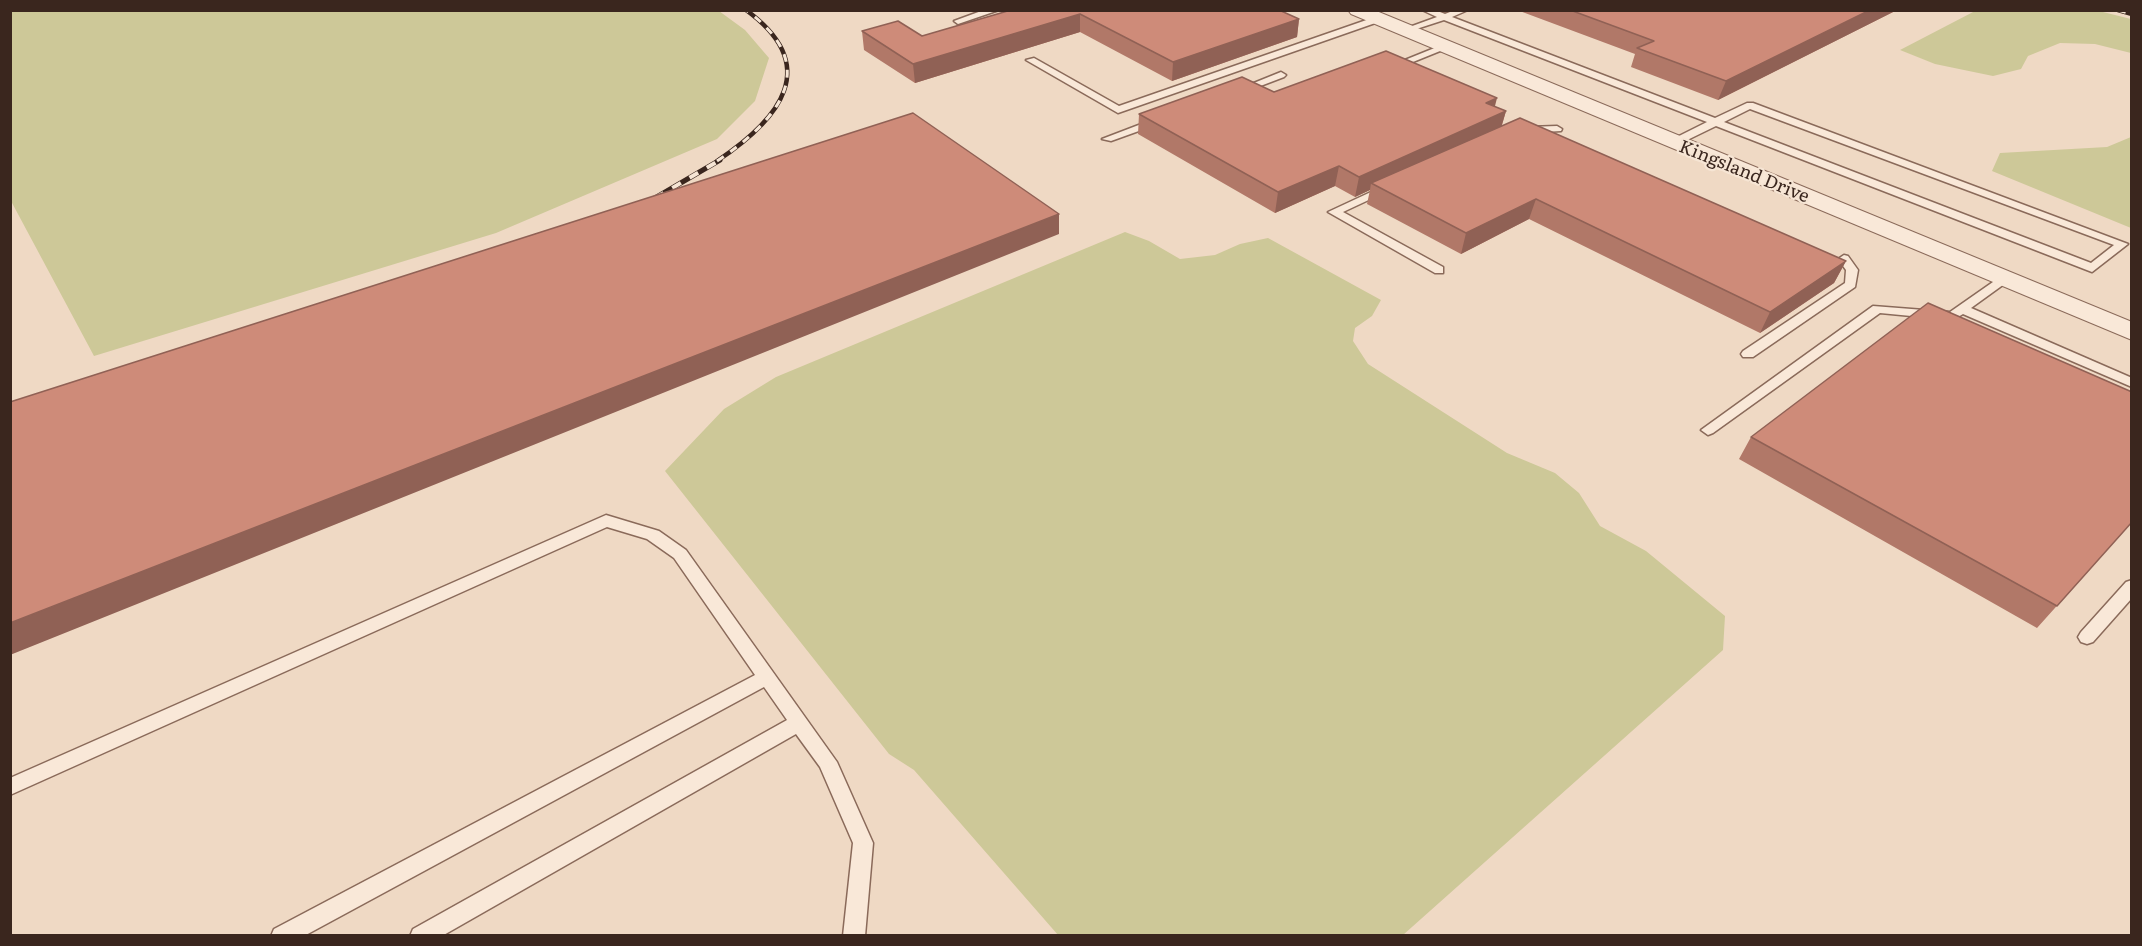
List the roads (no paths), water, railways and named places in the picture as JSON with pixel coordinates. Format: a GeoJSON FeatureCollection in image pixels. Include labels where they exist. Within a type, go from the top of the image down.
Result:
{"type":"FeatureCollection","features":[{"type":"Feature","properties":{"kind":"street","name":"Kingsland Drive"},"geometry":{"type":"LineString","coordinates":[[1367,15],[2132,332]]}},
{"type":"Feature","properties":{"kind":"lane"},"geometry":{"type":"LineString","coordinates":[[958,21],[995,10]]}},
{"type":"Feature","properties":{"kind":"lane"},"geometry":{"type":"LineString","coordinates":[[1426,10],[1718,121],[2092,268],[2122,244],[1750,105],[1718,121],[1673,143]]}},
{"type":"Feature","properties":{"kind":"lane"},"geometry":{"type":"LineString","coordinates":[[1407,31],[1464,10]]}},
{"type":"Feature","properties":{"kind":"lane"},"geometry":{"type":"LineString","coordinates":[[1031,60],[1118,110],[1367,15]]}},
{"type":"Feature","properties":{"kind":"lane"},"geometry":{"type":"LineString","coordinates":[[1400,64],[1445,47]]}},
{"type":"Feature","properties":{"kind":"lane"},"geometry":{"type":"LineString","coordinates":[[1227,95],[1281,75]]}},
{"type":"Feature","properties":{"kind":"lane"},"geometry":{"type":"LineString","coordinates":[[1107,139],[1172,115]]}},
{"type":"Feature","properties":{"kind":"lane"},"geometry":{"type":"LineString","coordinates":[[1516,130],[1557,129]]}},
{"type":"Feature","properties":{"kind":"lane"},"geometry":{"type":"LineString","coordinates":[[1398,183],[1334,212],[1439,270]]}},
{"type":"Feature","properties":{"kind":"lane"},"geometry":{"type":"LineString","coordinates":[[1748,354],[1851,284],[1852,270],[1845,259]]}},
{"type":"Feature","properties":{"kind":"lane"},"geometry":{"type":"LineString","coordinates":[[1708,430],[1877,309],[1953,316],[2003,279]]}},
{"type":"Feature","properties":{"kind":"lane"},"geometry":{"type":"LineString","coordinates":[[1962,309],[2132,383]]}},
{"type":"Feature","properties":{"kind":"lane"},"geometry":{"type":"LineString","coordinates":[[10,787],[606,521],[653,535],[680,554],[827,762],[863,843],[854,936]]}},
{"type":"Feature","properties":{"kind":"lane"},"geometry":{"type":"LineString","coordinates":[[2087,637],[2132,586]]}},
{"type":"Feature","properties":{"kind":"lane"},"geometry":{"type":"LineString","coordinates":[[282,936],[767,677]]}},
{"type":"Feature","properties":{"kind":"lane"},"geometry":{"type":"LineString","coordinates":[[421,936],[799,723]]}},
{"type":"Feature","properties":{"kind":"railway"},"geometry":{"type":"LineString","coordinates":[[717,161],[759,128],[774,110],[784,91],[787,71],[783,51],[769,31],[746,10]]}},
{"type":"Feature","properties":{"kind":"railway"},"geometry":{"type":"LineString","coordinates":[[2118,10],[2132,14]]}},
{"type":"Feature","properties":{"kind":"railway"},"geometry":{"type":"LineString","coordinates":[[655,198],[720,160]]}}]}
